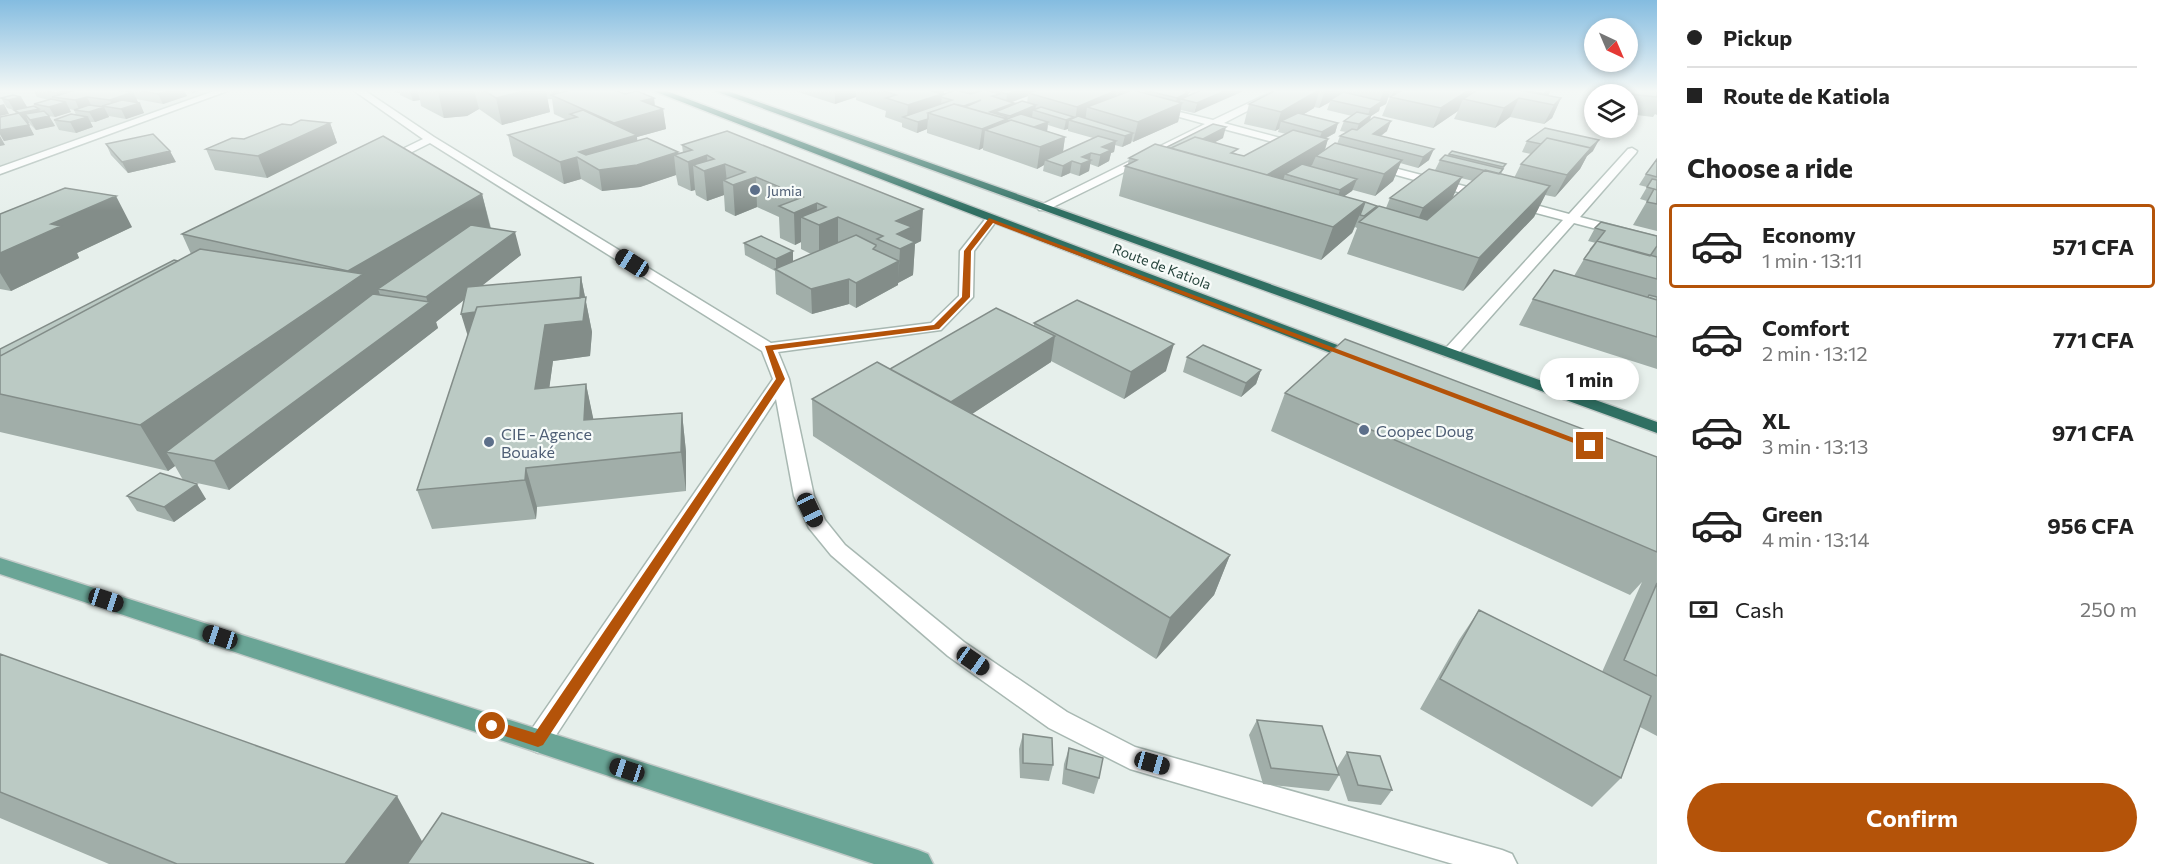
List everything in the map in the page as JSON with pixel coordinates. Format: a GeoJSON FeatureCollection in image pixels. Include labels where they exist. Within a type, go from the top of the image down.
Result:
{"type":"FeatureCollection","features":[{"type":"Feature","properties":{"kind":"highway","name":"Route de Katiola"},"geometry":{"type":"LineString","coordinates":[[760,130],[1369,362]]}},
{"type":"Feature","properties":{"kind":"highway","name":"Route de Katiola"},"geometry":{"type":"LineString","coordinates":[[833,130],[1657,428]]}},
{"type":"Feature","properties":{"kind":"main road"},"geometry":{"type":"LineString","coordinates":[[0,566],[918,864]]}},
{"type":"Feature","properties":{"kind":"street"},"geometry":{"type":"LineString","coordinates":[[0,171],[113,130]]}},
{"type":"Feature","properties":{"kind":"street"},"geometry":{"type":"LineString","coordinates":[[418,130],[768,348],[781,379],[804,496],[816,523],[838,550],[956,649],[1058,720],[1130,757],[1502,864]]}},
{"type":"Feature","properties":{"kind":"street"},"geometry":{"type":"LineString","coordinates":[[1043,207],[1198,130]]}},
{"type":"Feature","properties":{"kind":"street"},"geometry":{"type":"LineString","coordinates":[[1240,130],[1306,148]]}},
{"type":"Feature","properties":{"kind":"street"},"geometry":{"type":"LineString","coordinates":[[377,166],[430,138]]}},
{"type":"Feature","properties":{"kind":"street"},"geometry":{"type":"LineString","coordinates":[[1450,353],[1632,151]]}},
{"type":"Feature","properties":{"kind":"street"},"geometry":{"type":"LineString","coordinates":[[1364,163],[1657,241]]}},
{"type":"Feature","properties":{"kind":"street"},"geometry":{"type":"LineString","coordinates":[[768,348],[936,327],[966,297],[968,251],[991,220]]}},
{"type":"Feature","properties":{"kind":"street"},"geometry":{"type":"LineString","coordinates":[[538,741],[781,379]]}},
{"type":"Feature","properties":{"kind":"shaded area"},"geometry":{"type":"Polygon","coordinates":[[[0,130],[100,130],[0,166],[0,130]]]}},
{"type":"Feature","properties":{"kind":"building"},"geometry":{"type":"Polygon","coordinates":[[[266,130],[314,130],[258,156],[206,149],[232,138],[244,139],[266,130]]]}},
{"type":"Feature","properties":{"kind":"building"},"geometry":{"type":"Polygon","coordinates":[[[526,130],[627,130],[637,135],[579,152],[586,155],[647,138],[678,152],[637,165],[599,170],[577,157],[560,162],[508,135],[526,130]]]}},
{"type":"Feature","properties":{"kind":"building"},"geometry":{"type":"Polygon","coordinates":[[[986,130],[1044,130],[1065,137],[1040,147],[986,130]]]}},
{"type":"Feature","properties":{"kind":"building"},"geometry":{"type":"Polygon","coordinates":[[[1105,130],[1124,130],[1133,133],[1125,136],[1105,130]]]}},
{"type":"Feature","properties":{"kind":"building"},"geometry":{"type":"Polygon","coordinates":[[[1200,130],[1220,130],[1203,139],[1195,137],[1171,148],[1167,147],[1200,130]]]}},
{"type":"Feature","properties":{"kind":"building"},"geometry":{"type":"Polygon","coordinates":[[[1292,130],[1328,139],[1267,175],[1171,148],[1195,137],[1238,149],[1231,153],[1244,156],[1292,130]]]}},
{"type":"Feature","properties":{"kind":"building"},"geometry":{"type":"Polygon","coordinates":[[[1350,130],[1378,130],[1373,134],[1434,149],[1423,157],[1340,136],[1350,130]]]}},
{"type":"Feature","properties":{"kind":"building"},"geometry":{"type":"Polygon","coordinates":[[[1542,130],[1555,130],[1599,140],[1590,148],[1547,138],[1541,144],[1527,141],[1542,130]]]}},
{"type":"Feature","properties":{"kind":"building"},"geometry":{"type":"Polygon","coordinates":[[[727,131],[923,209],[896,221],[912,227],[897,234],[915,242],[900,249],[877,239],[883,236],[838,217],[819,225],[801,217],[826,207],[817,203],[794,213],[779,206],[803,197],[756,177],[733,185],[723,180],[745,172],[725,164],[704,171],[693,165],[714,159],[707,155],[688,162],[674,155],[692,150],[682,145],[727,131]]]}},
{"type":"Feature","properties":{"kind":"building"},"geometry":{"type":"Polygon","coordinates":[[[153,134],[170,151],[122,162],[106,144],[153,134]]]}},
{"type":"Feature","properties":{"kind":"building"},"geometry":{"type":"Polygon","coordinates":[[[383,136],[482,194],[348,271],[182,234],[383,136]]]}},
{"type":"Feature","properties":{"kind":"building"},"geometry":{"type":"Polygon","coordinates":[[[1098,136],[1116,141],[1102,147],[1111,150],[1100,155],[1091,153],[1082,157],[1091,160],[1081,164],[1072,161],[1063,166],[1045,160],[1098,136]]]}},
{"type":"Feature","properties":{"kind":"building"},"geometry":{"type":"Polygon","coordinates":[[[1547,138],[1591,148],[1567,175],[1521,164],[1547,138]]]}},
{"type":"Feature","properties":{"kind":"building"},"geometry":{"type":"Polygon","coordinates":[[[1335,143],[1402,160],[1384,174],[1316,156],[1335,143]]]}},
{"type":"Feature","properties":{"kind":"building"},"geometry":{"type":"Polygon","coordinates":[[[1155,144],[1365,202],[1333,227],[1125,166],[1137,160],[1129,158],[1155,144]]]}},
{"type":"Feature","properties":{"kind":"building"},"geometry":{"type":"Polygon","coordinates":[[[1452,151],[1506,164],[1503,167],[1449,154],[1452,151]]]}},
{"type":"Feature","properties":{"kind":"building"},"geometry":{"type":"Polygon","coordinates":[[[1445,155],[1503,169],[1499,174],[1440,160],[1445,155]]]}},
{"type":"Feature","properties":{"kind":"building"},"geometry":{"type":"Polygon","coordinates":[[[1657,159],[1657,177],[1646,174],[1657,159]]]}},
{"type":"Feature","properties":{"kind":"building"},"geometry":{"type":"Polygon","coordinates":[[[1302,164],[1357,179],[1340,190],[1285,174],[1302,164]]]}},
{"type":"Feature","properties":{"kind":"building"},"geometry":{"type":"Polygon","coordinates":[[[1429,169],[1462,177],[1423,208],[1390,198],[1429,169]]]}},
{"type":"Feature","properties":{"kind":"building"},"geometry":{"type":"Polygon","coordinates":[[[1485,170],[1550,186],[1479,258],[1359,222],[1379,206],[1427,220],[1485,170]]]}},
{"type":"Feature","properties":{"kind":"building"},"geometry":{"type":"Polygon","coordinates":[[[1652,179],[1657,180],[1657,190],[1647,187],[1652,179]]]}},
{"type":"Feature","properties":{"kind":"building"},"geometry":{"type":"Polygon","coordinates":[[[65,188],[116,196],[51,224],[61,226],[0,253],[0,214],[65,188]]]}},
{"type":"Feature","properties":{"kind":"building"},"geometry":{"type":"Polygon","coordinates":[[[1654,189],[1657,190],[1657,204],[1647,202],[1654,189]]]}},
{"type":"Feature","properties":{"kind":"building"},"geometry":{"type":"Polygon","coordinates":[[[1365,202],[1377,206],[1364,216],[1360,215],[1365,202]]]}},
{"type":"Feature","properties":{"kind":"building"},"geometry":{"type":"Polygon","coordinates":[[[1601,222],[1657,236],[1657,246],[1650,256],[1597,241],[1605,231],[1595,228],[1601,222]]]}},
{"type":"Feature","properties":{"kind":"building"},"geometry":{"type":"Polygon","coordinates":[[[471,225],[515,232],[426,297],[378,289],[471,225]]]}},
{"type":"Feature","properties":{"kind":"building"},"geometry":{"type":"Polygon","coordinates":[[[856,235],[876,245],[873,249],[899,261],[856,283],[849,279],[811,289],[775,269],[856,235]]]}},
{"type":"Feature","properties":{"kind":"building"},"geometry":{"type":"Polygon","coordinates":[[[761,236],[793,251],[776,259],[744,243],[761,236]]]}},
{"type":"Feature","properties":{"kind":"building"},"geometry":{"type":"Polygon","coordinates":[[[1597,241],[1657,257],[1657,279],[1584,259],[1597,241]]]}},
{"type":"Feature","properties":{"kind":"building"},"geometry":{"type":"Polygon","coordinates":[[[200,249],[363,274],[140,425],[0,394],[0,356],[200,249]]]}},
{"type":"Feature","properties":{"kind":"building"},"geometry":{"type":"Polygon","coordinates":[[[174,260],[178,261],[0,356],[0,349],[174,260]]]}},
{"type":"Feature","properties":{"kind":"building"},"geometry":{"type":"Polygon","coordinates":[[[1554,270],[1657,300],[1657,337],[1533,299],[1554,270]]]}},
{"type":"Feature","properties":{"kind":"building"},"geometry":{"type":"Polygon","coordinates":[[[581,277],[580,298],[477,307],[475,312],[461,314],[467,287],[581,277]]]}},
{"type":"Feature","properties":{"kind":"building"},"geometry":{"type":"Polygon","coordinates":[[[373,294],[430,302],[214,461],[166,452],[373,294]]]}},
{"type":"Feature","properties":{"kind":"building"},"geometry":{"type":"Polygon","coordinates":[[[586,297],[583,321],[545,325],[535,389],[586,384],[584,420],[682,413],[681,452],[526,468],[525,480],[417,490],[477,307],[586,297]]]}},
{"type":"Feature","properties":{"kind":"building"},"geometry":{"type":"Polygon","coordinates":[[[1077,300],[1174,344],[1131,372],[1034,323],[1077,300]]]}},
{"type":"Feature","properties":{"kind":"building"},"geometry":{"type":"Polygon","coordinates":[[[996,308],[1055,336],[951,402],[890,369],[996,308]]]}},
{"type":"Feature","properties":{"kind":"building"},"geometry":{"type":"Polygon","coordinates":[[[1345,339],[1657,457],[1657,552],[1285,393],[1345,339]]]}},
{"type":"Feature","properties":{"kind":"building"},"geometry":{"type":"Polygon","coordinates":[[[1203,345],[1261,370],[1246,383],[1187,357],[1203,345]]]}},
{"type":"Feature","properties":{"kind":"building"},"geometry":{"type":"Polygon","coordinates":[[[877,362],[1230,555],[1170,618],[812,399],[877,362]]]}},
{"type":"Feature","properties":{"kind":"building"},"geometry":{"type":"Polygon","coordinates":[[[160,473],[197,484],[164,507],[127,496],[160,473]]]}},
{"type":"Feature","properties":{"kind":"building"},"geometry":{"type":"Polygon","coordinates":[[[1657,583],[1657,676],[1624,660],[1657,583]]]}},
{"type":"Feature","properties":{"kind":"building"},"geometry":{"type":"Polygon","coordinates":[[[1479,610],[1651,696],[1621,778],[1440,679],[1479,610]]]}},
{"type":"Feature","properties":{"kind":"building"},"geometry":{"type":"Polygon","coordinates":[[[0,654],[397,796],[345,864],[177,864],[0,792],[0,654]]]}},
{"type":"Feature","properties":{"kind":"building"},"geometry":{"type":"Polygon","coordinates":[[[1257,720],[1322,726],[1339,775],[1271,768],[1257,720]]]}},
{"type":"Feature","properties":{"kind":"building"},"geometry":{"type":"Polygon","coordinates":[[[1023,734],[1052,738],[1053,765],[1023,763],[1023,734]]]}},
{"type":"Feature","properties":{"kind":"building"},"geometry":{"type":"Polygon","coordinates":[[[1069,748],[1103,758],[1099,778],[1066,769],[1069,748]]]}},
{"type":"Feature","properties":{"kind":"building"},"geometry":{"type":"Polygon","coordinates":[[[1347,752],[1380,756],[1392,790],[1358,785],[1347,752]]]}},
{"type":"Feature","properties":{"kind":"building"},"geometry":{"type":"Polygon","coordinates":[[[442,813],[594,864],[407,864],[442,813]]]}},
{"type":"Feature","properties":{"kind":"place","name":"Jumia"},"geometry":{"type":"Point","coordinates":[755,190]}},
{"type":"Feature","properties":{"kind":"place","name":"Coopec Doug"},"geometry":{"type":"Point","coordinates":[1364,430]}},
{"type":"Feature","properties":{"kind":"place","name":"CIE - Agence Bouaké"},"geometry":{"type":"Point","coordinates":[489,442]}},
{"type":"Feature","properties":{"kind":"route"},"geometry":{"type":"LineString","coordinates":[[492,726],[538,741],[781,379],[768,348],[936,327],[966,297],[968,251],[991,220],[1590,446]]}}]}
